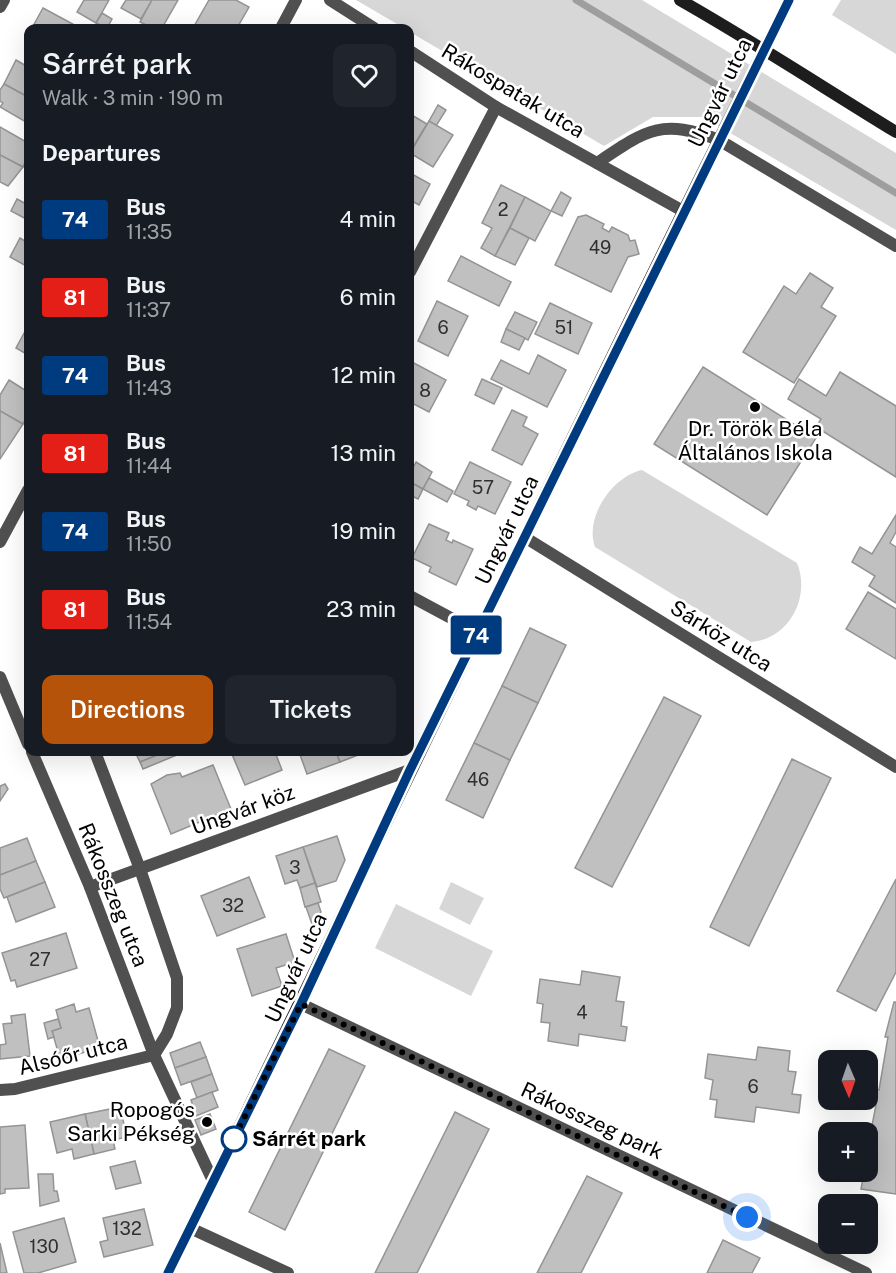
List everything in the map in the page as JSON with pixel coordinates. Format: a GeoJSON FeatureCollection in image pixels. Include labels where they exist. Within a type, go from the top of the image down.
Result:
{"type":"FeatureCollection","features":[{"type":"Feature","properties":{"kind":"street"},"geometry":{"type":"LineString","coordinates":[[0,8],[4,0]]}},
{"type":"Feature","properties":{"kind":"street"},"geometry":{"type":"LineString","coordinates":[[282,24],[296,0]]}},
{"type":"Feature","properties":{"kind":"street"},"geometry":{"type":"LineString","coordinates":[[330,0],[368,24]]}},
{"type":"Feature","properties":{"kind":"street"},"geometry":{"type":"LineString","coordinates":[[680,0],[764,48],[783,63],[896,132]]}},
{"type":"Feature","properties":{"kind":"street","name":"Ungvár utca"},"geometry":{"type":"LineString","coordinates":[[168,1273],[301,1004],[477,632],[526,538],[683,211],[789,0]]}},
{"type":"Feature","properties":{"kind":"street","name":"Rákospatak utca"},"geometry":{"type":"LineString","coordinates":[[414,54],[496,107],[683,211]]}},
{"type":"Feature","properties":{"kind":"street"},"geometry":{"type":"LineString","coordinates":[[414,264],[496,107]]}},
{"type":"Feature","properties":{"kind":"street","name":"Rákospatak utca"},"geometry":{"type":"LineString","coordinates":[[597,162],[654,129],[689,129],[719,140],[896,246]]}},
{"type":"Feature","properties":{"kind":"street"},"geometry":{"type":"LineString","coordinates":[[0,542],[24,497]]}},
{"type":"Feature","properties":{"kind":"street","name":"Sárköz utca"},"geometry":{"type":"LineString","coordinates":[[526,538],[896,767]]}},
{"type":"Feature","properties":{"kind":"street"},"geometry":{"type":"LineString","coordinates":[[414,598],[477,632]]}},
{"type":"Feature","properties":{"kind":"street"},"geometry":{"type":"LineString","coordinates":[[0,677],[24,734]]}},
{"type":"Feature","properties":{"kind":"street","name":"Rákosszeg utca"},"geometry":{"type":"LineString","coordinates":[[34,756],[90,887],[154,1055],[213,1181]]}},
{"type":"Feature","properties":{"kind":"street","name":"Rákosszeg utca"},"geometry":{"type":"LineString","coordinates":[[97,756],[140,869],[177,978],[177,1008],[167,1034],[154,1055]]}},
{"type":"Feature","properties":{"kind":"street","name":"Ungvár köz"},"geometry":{"type":"LineString","coordinates":[[90,887],[410,770]]}},
{"type":"Feature","properties":{"kind":"street","name":"Rákosszeg park"},"geometry":{"type":"LineString","coordinates":[[301,1004],[866,1273]]}},
{"type":"Feature","properties":{"kind":"street","name":"Alsóőr utca"},"geometry":{"type":"LineString","coordinates":[[0,1090],[15,1089],[154,1055]]}},
{"type":"Feature","properties":{"kind":"street"},"geometry":{"type":"LineString","coordinates":[[190,1228],[288,1273]]}},
{"type":"Feature","properties":{"kind":"shaded area"},"geometry":{"type":"Polygon","coordinates":[[[356,0],[642,0],[896,153],[896,230],[703,117],[653,117],[604,146],[414,34],[414,24],[397,24],[356,0]]]}},
{"type":"Feature","properties":{"kind":"shaded area"},"geometry":{"type":"Polygon","coordinates":[[[841,0],[896,0],[896,54],[832,15],[841,0]]]}},
{"type":"Feature","properties":{"kind":"shaded area"},"geometry":{"type":"Polygon","coordinates":[[[642,470],[797,563],[801,576],[799,602],[786,625],[764,639],[751,642],[595,547],[593,535],[597,511],[611,489],[621,480],[642,470]]]}},
{"type":"Feature","properties":{"kind":"shaded area"},"geometry":{"type":"Polygon","coordinates":[[[451,882],[484,898],[470,925],[439,909],[451,882]]]}},
{"type":"Feature","properties":{"kind":"shaded area"},"geometry":{"type":"Polygon","coordinates":[[[396,904],[493,951],[471,996],[375,948],[396,904]]]}},
{"type":"Feature","properties":{"kind":"building"},"geometry":{"type":"Polygon","coordinates":[[[84,0],[109,0],[96,23],[77,12],[84,0]]]}},
{"type":"Feature","properties":{"kind":"building"},"geometry":{"type":"Polygon","coordinates":[[[126,0],[152,0],[141,19],[121,8],[126,0]]]}},
{"type":"Feature","properties":{"kind":"building"},"geometry":{"type":"Polygon","coordinates":[[[152,0],[178,0],[164,24],[140,22],[152,0]]]}},
{"type":"Feature","properties":{"kind":"building"},"geometry":{"type":"Polygon","coordinates":[[[209,0],[236,0],[249,7],[239,24],[195,24],[209,0]]]}},
{"type":"Feature","properties":{"kind":"building"},"geometry":{"type":"Polygon","coordinates":[[[43,8],[73,24],[34,24],[43,8]]]}},
{"type":"Feature","properties":{"kind":"building"},"geometry":{"type":"Polygon","coordinates":[[[102,13],[112,19],[109,24],[96,23],[102,13]]]}},
{"type":"Feature","properties":{"kind":"building"},"geometry":{"type":"Polygon","coordinates":[[[16,60],[24,65],[24,95],[4,84],[16,60]]]}},
{"type":"Feature","properties":{"kind":"building"},"geometry":{"type":"Polygon","coordinates":[[[4,84],[24,95],[24,121],[0,107],[3,103],[0,101],[0,90],[4,84]]]}},
{"type":"Feature","properties":{"kind":"building"},"geometry":{"type":"Polygon","coordinates":[[[438,105],[446,110],[436,126],[429,121],[438,105]]]}},
{"type":"Feature","properties":{"kind":"building"},"geometry":{"type":"Polygon","coordinates":[[[414,116],[427,124],[414,145],[414,116]]]}},
{"type":"Feature","properties":{"kind":"building"},"geometry":{"type":"Polygon","coordinates":[[[429,121],[453,135],[433,167],[414,155],[414,146],[429,121]]]}},
{"type":"Feature","properties":{"kind":"building"},"geometry":{"type":"Polygon","coordinates":[[[0,127],[24,141],[23,167],[0,155],[0,127]]]}},
{"type":"Feature","properties":{"kind":"building"},"geometry":{"type":"Polygon","coordinates":[[[0,155],[23,167],[8,186],[0,182],[0,155]]]}},
{"type":"Feature","properties":{"kind":"building"},"geometry":{"type":"Polygon","coordinates":[[[414,175],[430,184],[419,205],[414,202],[414,175]]]}},
{"type":"Feature","properties":{"kind":"building"},"geometry":{"type":"Polygon","coordinates":[[[501,185],[525,197],[495,256],[481,248],[492,228],[482,223],[501,185]]]}},
{"type":"Feature","properties":{"kind":"building"},"geometry":{"type":"Polygon","coordinates":[[[561,192],[571,198],[562,216],[551,211],[561,192]]]}},
{"type":"Feature","properties":{"kind":"building"},"geometry":{"type":"Polygon","coordinates":[[[525,197],[551,211],[535,241],[510,228],[525,197]]]}},
{"type":"Feature","properties":{"kind":"building"},"geometry":{"type":"Polygon","coordinates":[[[17,199],[24,203],[24,218],[11,211],[17,199]]]}},
{"type":"Feature","properties":{"kind":"building"},"geometry":{"type":"Polygon","coordinates":[[[586,215],[604,224],[602,228],[609,232],[612,227],[628,235],[630,241],[635,240],[639,254],[628,257],[611,292],[555,265],[578,217],[586,215]]]}},
{"type":"Feature","properties":{"kind":"building"},"geometry":{"type":"Polygon","coordinates":[[[510,228],[529,238],[515,265],[495,256],[510,228]]]}},
{"type":"Feature","properties":{"kind":"building"},"geometry":{"type":"Polygon","coordinates":[[[20,238],[24,240],[24,265],[10,257],[20,238]]]}},
{"type":"Feature","properties":{"kind":"building"},"geometry":{"type":"Polygon","coordinates":[[[461,256],[511,282],[499,306],[448,281],[461,256]]]}},
{"type":"Feature","properties":{"kind":"building"},"geometry":{"type":"Polygon","coordinates":[[[810,273],[833,288],[821,307],[836,316],[794,383],[743,352],[784,286],[796,294],[810,273]]]}},
{"type":"Feature","properties":{"kind":"building"},"geometry":{"type":"Polygon","coordinates":[[[437,301],[468,316],[448,356],[418,341],[437,301]]]}},
{"type":"Feature","properties":{"kind":"building"},"geometry":{"type":"Polygon","coordinates":[[[550,303],[592,323],[578,354],[535,334],[550,303]]]}},
{"type":"Feature","properties":{"kind":"building"},"geometry":{"type":"Polygon","coordinates":[[[515,312],[537,322],[528,340],[506,329],[515,312]]]}},
{"type":"Feature","properties":{"kind":"building"},"geometry":{"type":"Polygon","coordinates":[[[506,329],[525,338],[519,350],[501,342],[506,329]]]}},
{"type":"Feature","properties":{"kind":"building"},"geometry":{"type":"Polygon","coordinates":[[[24,333],[24,353],[16,348],[24,333]]]}},
{"type":"Feature","properties":{"kind":"building"},"geometry":{"type":"Polygon","coordinates":[[[538,355],[566,370],[547,407],[491,379],[501,360],[529,374],[538,355]]]}},
{"type":"Feature","properties":{"kind":"building"},"geometry":{"type":"Polygon","coordinates":[[[414,363],[446,380],[429,412],[414,404],[414,363]]]}},
{"type":"Feature","properties":{"kind":"building"},"geometry":{"type":"Polygon","coordinates":[[[703,367],[816,438],[767,515],[654,444],[703,367]]]}},
{"type":"Feature","properties":{"kind":"building"},"geometry":{"type":"Polygon","coordinates":[[[840,372],[896,406],[896,477],[816,427],[821,419],[788,399],[799,379],[826,396],[840,372]]]}},
{"type":"Feature","properties":{"kind":"building"},"geometry":{"type":"Polygon","coordinates":[[[482,379],[502,388],[494,404],[475,395],[482,379]]]}},
{"type":"Feature","properties":{"kind":"building"},"geometry":{"type":"Polygon","coordinates":[[[9,380],[24,389],[23,424],[0,411],[0,395],[9,380]]]}},
{"type":"Feature","properties":{"kind":"building"},"geometry":{"type":"Polygon","coordinates":[[[512,410],[527,417],[523,426],[538,434],[522,465],[492,450],[512,410]]]}},
{"type":"Feature","properties":{"kind":"building"},"geometry":{"type":"Polygon","coordinates":[[[0,411],[23,424],[0,459],[0,411]]]}},
{"type":"Feature","properties":{"kind":"building"},"geometry":{"type":"Polygon","coordinates":[[[416,462],[432,472],[423,489],[414,484],[416,462]]]}},
{"type":"Feature","properties":{"kind":"building"},"geometry":{"type":"Polygon","coordinates":[[[470,462],[511,482],[495,514],[478,506],[476,510],[467,505],[469,501],[454,494],[470,462]]]}},
{"type":"Feature","properties":{"kind":"building"},"geometry":{"type":"Polygon","coordinates":[[[429,478],[453,491],[447,502],[423,489],[429,478]]]}},
{"type":"Feature","properties":{"kind":"building"},"geometry":{"type":"Polygon","coordinates":[[[414,484],[423,489],[418,499],[414,497],[414,484]]]}},
{"type":"Feature","properties":{"kind":"building"},"geometry":{"type":"Polygon","coordinates":[[[896,515],[896,532],[890,543],[896,547],[896,603],[869,586],[875,576],[852,562],[860,547],[872,554],[896,515]]]}},
{"type":"Feature","properties":{"kind":"building"},"geometry":{"type":"Polygon","coordinates":[[[429,524],[449,533],[446,540],[452,543],[453,540],[473,549],[456,585],[429,572],[431,567],[414,559],[414,554],[429,524]]]}},
{"type":"Feature","properties":{"kind":"building"},"geometry":{"type":"Polygon","coordinates":[[[868,592],[896,609],[896,659],[846,629],[868,592]]]}},
{"type":"Feature","properties":{"kind":"building"},"geometry":{"type":"Polygon","coordinates":[[[530,628],[566,645],[538,703],[502,686],[530,628]]]}},
{"type":"Feature","properties":{"kind":"building"},"geometry":{"type":"Polygon","coordinates":[[[502,686],[538,703],[510,760],[474,743],[502,686]]]}},
{"type":"Feature","properties":{"kind":"building"},"geometry":{"type":"Polygon","coordinates":[[[664,697],[701,716],[612,887],[575,868],[664,697]]]}},
{"type":"Feature","properties":{"kind":"building"},"geometry":{"type":"Polygon","coordinates":[[[474,743],[510,760],[483,818],[446,800],[474,743]]]}},
{"type":"Feature","properties":{"kind":"building"},"geometry":{"type":"Polygon","coordinates":[[[137,756],[155,756],[140,762],[137,756]]]}},
{"type":"Feature","properties":{"kind":"building"},"geometry":{"type":"Polygon","coordinates":[[[155,756],[174,756],[143,769],[140,762],[155,756]]]}},
{"type":"Feature","properties":{"kind":"building"},"geometry":{"type":"Polygon","coordinates":[[[233,756],[277,756],[282,770],[245,785],[233,756]]]}},
{"type":"Feature","properties":{"kind":"building"},"geometry":{"type":"Polygon","coordinates":[[[300,756],[338,756],[340,762],[307,774],[300,756]]]}},
{"type":"Feature","properties":{"kind":"building"},"geometry":{"type":"Polygon","coordinates":[[[338,756],[356,756],[340,762],[338,756]]]}},
{"type":"Feature","properties":{"kind":"building"},"geometry":{"type":"Polygon","coordinates":[[[792,759],[831,778],[749,946],[710,927],[792,759]]]}},
{"type":"Feature","properties":{"kind":"building"},"geometry":{"type":"Polygon","coordinates":[[[213,765],[231,809],[171,834],[151,784],[167,775],[180,773],[182,777],[213,765]]]}},
{"type":"Feature","properties":{"kind":"building"},"geometry":{"type":"Polygon","coordinates":[[[5,784],[8,789],[0,801],[0,786],[5,784]]]}},
{"type":"Feature","properties":{"kind":"building"},"geometry":{"type":"Polygon","coordinates":[[[337,836],[345,860],[336,881],[317,887],[303,847],[337,836]]]}},
{"type":"Feature","properties":{"kind":"building"},"geometry":{"type":"Polygon","coordinates":[[[27,838],[36,861],[0,875],[0,848],[27,838]]]}},
{"type":"Feature","properties":{"kind":"building"},"geometry":{"type":"Polygon","coordinates":[[[303,847],[315,883],[300,888],[297,880],[285,884],[276,856],[303,847]]]}},
{"type":"Feature","properties":{"kind":"building"},"geometry":{"type":"Polygon","coordinates":[[[36,861],[45,882],[4,898],[0,889],[0,875],[36,861]]]}},
{"type":"Feature","properties":{"kind":"building"},"geometry":{"type":"Polygon","coordinates":[[[249,877],[265,917],[217,936],[201,896],[249,877]]]}},
{"type":"Feature","properties":{"kind":"building"},"geometry":{"type":"Polygon","coordinates":[[[896,879],[896,972],[876,1011],[837,991],[896,879]]]}},
{"type":"Feature","properties":{"kind":"building"},"geometry":{"type":"Polygon","coordinates":[[[45,882],[55,907],[16,922],[7,897],[45,882]]]}},
{"type":"Feature","properties":{"kind":"building"},"geometry":{"type":"Polygon","coordinates":[[[315,883],[321,902],[305,907],[300,888],[315,883]]]}},
{"type":"Feature","properties":{"kind":"building"},"geometry":{"type":"Polygon","coordinates":[[[318,903],[321,912],[313,927],[306,907],[318,903]]]}},
{"type":"Feature","properties":{"kind":"building"},"geometry":{"type":"Polygon","coordinates":[[[66,933],[77,968],[17,987],[15,980],[11,981],[2,953],[66,933]]]}},
{"type":"Feature","properties":{"kind":"building"},"geometry":{"type":"Polygon","coordinates":[[[286,934],[295,962],[276,968],[282,986],[252,996],[237,949],[286,934]]]}},
{"type":"Feature","properties":{"kind":"building"},"geometry":{"type":"Polygon","coordinates":[[[582,971],[620,977],[616,1001],[624,1002],[621,1026],[627,1027],[625,1041],[579,1034],[578,1046],[548,1041],[550,1023],[541,1022],[543,1004],[537,1003],[540,979],[580,985],[582,971]]]}},
{"type":"Feature","properties":{"kind":"building"},"geometry":{"type":"Polygon","coordinates":[[[894,1002],[896,1002],[896,1194],[861,1189],[862,1182],[878,1182],[878,1122],[873,1122],[875,1110],[878,1110],[878,1090],[888,1037],[885,1037],[894,1002]]]}},
{"type":"Feature","properties":{"kind":"building"},"geometry":{"type":"Polygon","coordinates":[[[74,1004],[76,1012],[89,1008],[100,1048],[60,1059],[52,1031],[61,1028],[56,1010],[74,1004]]]}},
{"type":"Feature","properties":{"kind":"building"},"geometry":{"type":"Polygon","coordinates":[[[25,1014],[30,1056],[0,1059],[0,1045],[6,1044],[3,1024],[12,1023],[11,1016],[25,1014]]]}},
{"type":"Feature","properties":{"kind":"building"},"geometry":{"type":"Polygon","coordinates":[[[58,1019],[61,1028],[52,1031],[54,1037],[48,1039],[44,1023],[58,1019]]]}},
{"type":"Feature","properties":{"kind":"building"},"geometry":{"type":"Polygon","coordinates":[[[200,1042],[206,1057],[175,1068],[170,1053],[200,1042]]]}},
{"type":"Feature","properties":{"kind":"building"},"geometry":{"type":"Polygon","coordinates":[[[758,1047],[790,1051],[788,1071],[796,1072],[792,1094],[801,1095],[799,1113],[756,1107],[754,1122],[715,1117],[717,1100],[710,1099],[713,1080],[705,1078],[708,1054],[756,1060],[758,1047]]]}},
{"type":"Feature","properties":{"kind":"building"},"geometry":{"type":"Polygon","coordinates":[[[329,1049],[365,1066],[285,1230],[249,1212],[329,1049]]]}},
{"type":"Feature","properties":{"kind":"building"},"geometry":{"type":"Polygon","coordinates":[[[206,1057],[212,1074],[181,1085],[175,1068],[206,1057]]]}},
{"type":"Feature","properties":{"kind":"building"},"geometry":{"type":"Polygon","coordinates":[[[212,1074],[218,1090],[197,1098],[191,1082],[212,1074]]]}},
{"type":"Feature","properties":{"kind":"building"},"geometry":{"type":"Polygon","coordinates":[[[212,1092],[218,1107],[196,1116],[191,1100],[212,1092]]]}},
{"type":"Feature","properties":{"kind":"building"},"geometry":{"type":"Polygon","coordinates":[[[120,1107],[127,1137],[113,1140],[115,1149],[94,1154],[85,1114],[120,1107]]]}},
{"type":"Feature","properties":{"kind":"building"},"geometry":{"type":"Polygon","coordinates":[[[455,1112],[489,1129],[417,1273],[375,1273],[455,1112]]]}},
{"type":"Feature","properties":{"kind":"building"},"geometry":{"type":"Polygon","coordinates":[[[85,1114],[94,1154],[74,1159],[72,1149],[57,1153],[50,1122],[85,1114]]]}},
{"type":"Feature","properties":{"kind":"building"},"geometry":{"type":"Polygon","coordinates":[[[210,1114],[216,1129],[201,1135],[195,1120],[210,1114]]]}},
{"type":"Feature","properties":{"kind":"building"},"geometry":{"type":"Polygon","coordinates":[[[25,1125],[29,1188],[5,1189],[5,1193],[0,1194],[0,1127],[25,1125]]]}},
{"type":"Feature","properties":{"kind":"building"},"geometry":{"type":"Polygon","coordinates":[[[135,1161],[141,1183],[116,1189],[110,1167],[135,1161]]]}},
{"type":"Feature","properties":{"kind":"building"},"geometry":{"type":"Polygon","coordinates":[[[38,1174],[53,1174],[54,1191],[57,1191],[59,1201],[40,1206],[38,1174]]]}},
{"type":"Feature","properties":{"kind":"building"},"geometry":{"type":"Polygon","coordinates":[[[587,1176],[622,1193],[581,1273],[537,1273],[587,1176]]]}},
{"type":"Feature","properties":{"kind":"building"},"geometry":{"type":"Polygon","coordinates":[[[144,1209],[153,1245],[104,1257],[100,1242],[108,1240],[103,1218],[144,1209]]]}},
{"type":"Feature","properties":{"kind":"building"},"geometry":{"type":"Polygon","coordinates":[[[64,1218],[76,1262],[38,1273],[24,1273],[13,1232],[64,1218]]]}},
{"type":"Feature","properties":{"kind":"building"},"geometry":{"type":"Polygon","coordinates":[[[723,1240],[760,1258],[752,1273],[707,1273],[723,1240]]]}},
{"type":"Feature","properties":{"kind":"building"},"geometry":{"type":"Polygon","coordinates":[[[0,1243],[7,1273],[0,1273],[0,1243]]]}},
{"type":"Feature","properties":{"kind":"waterway"},"geometry":{"type":"LineString","coordinates":[[576,0],[896,193]]}},
{"type":"Feature","properties":{"kind":"bus line","name":"74"},"geometry":{"type":"LineString","coordinates":[[168,1273],[301,1004],[477,632],[526,538],[683,211],[789,0]]}},
{"type":"Feature","properties":{"kind":"place","name":"Dr. Török Béla Általános Iskola"},"geometry":{"type":"Point","coordinates":[755,407]}},
{"type":"Feature","properties":{"kind":"place","name":"Ropogós Sarki Pékség"},"geometry":{"type":"Point","coordinates":[207,1122]}},
{"type":"Feature","properties":{"kind":"place","name":"Sárrét park"},"geometry":{"type":"Point","coordinates":[234,1139]}},
{"type":"Feature","properties":{"kind":"route"},"geometry":{"type":"LineString","coordinates":[[234,1139],[232,1142],[301,1004],[747,1217]]}}]}
